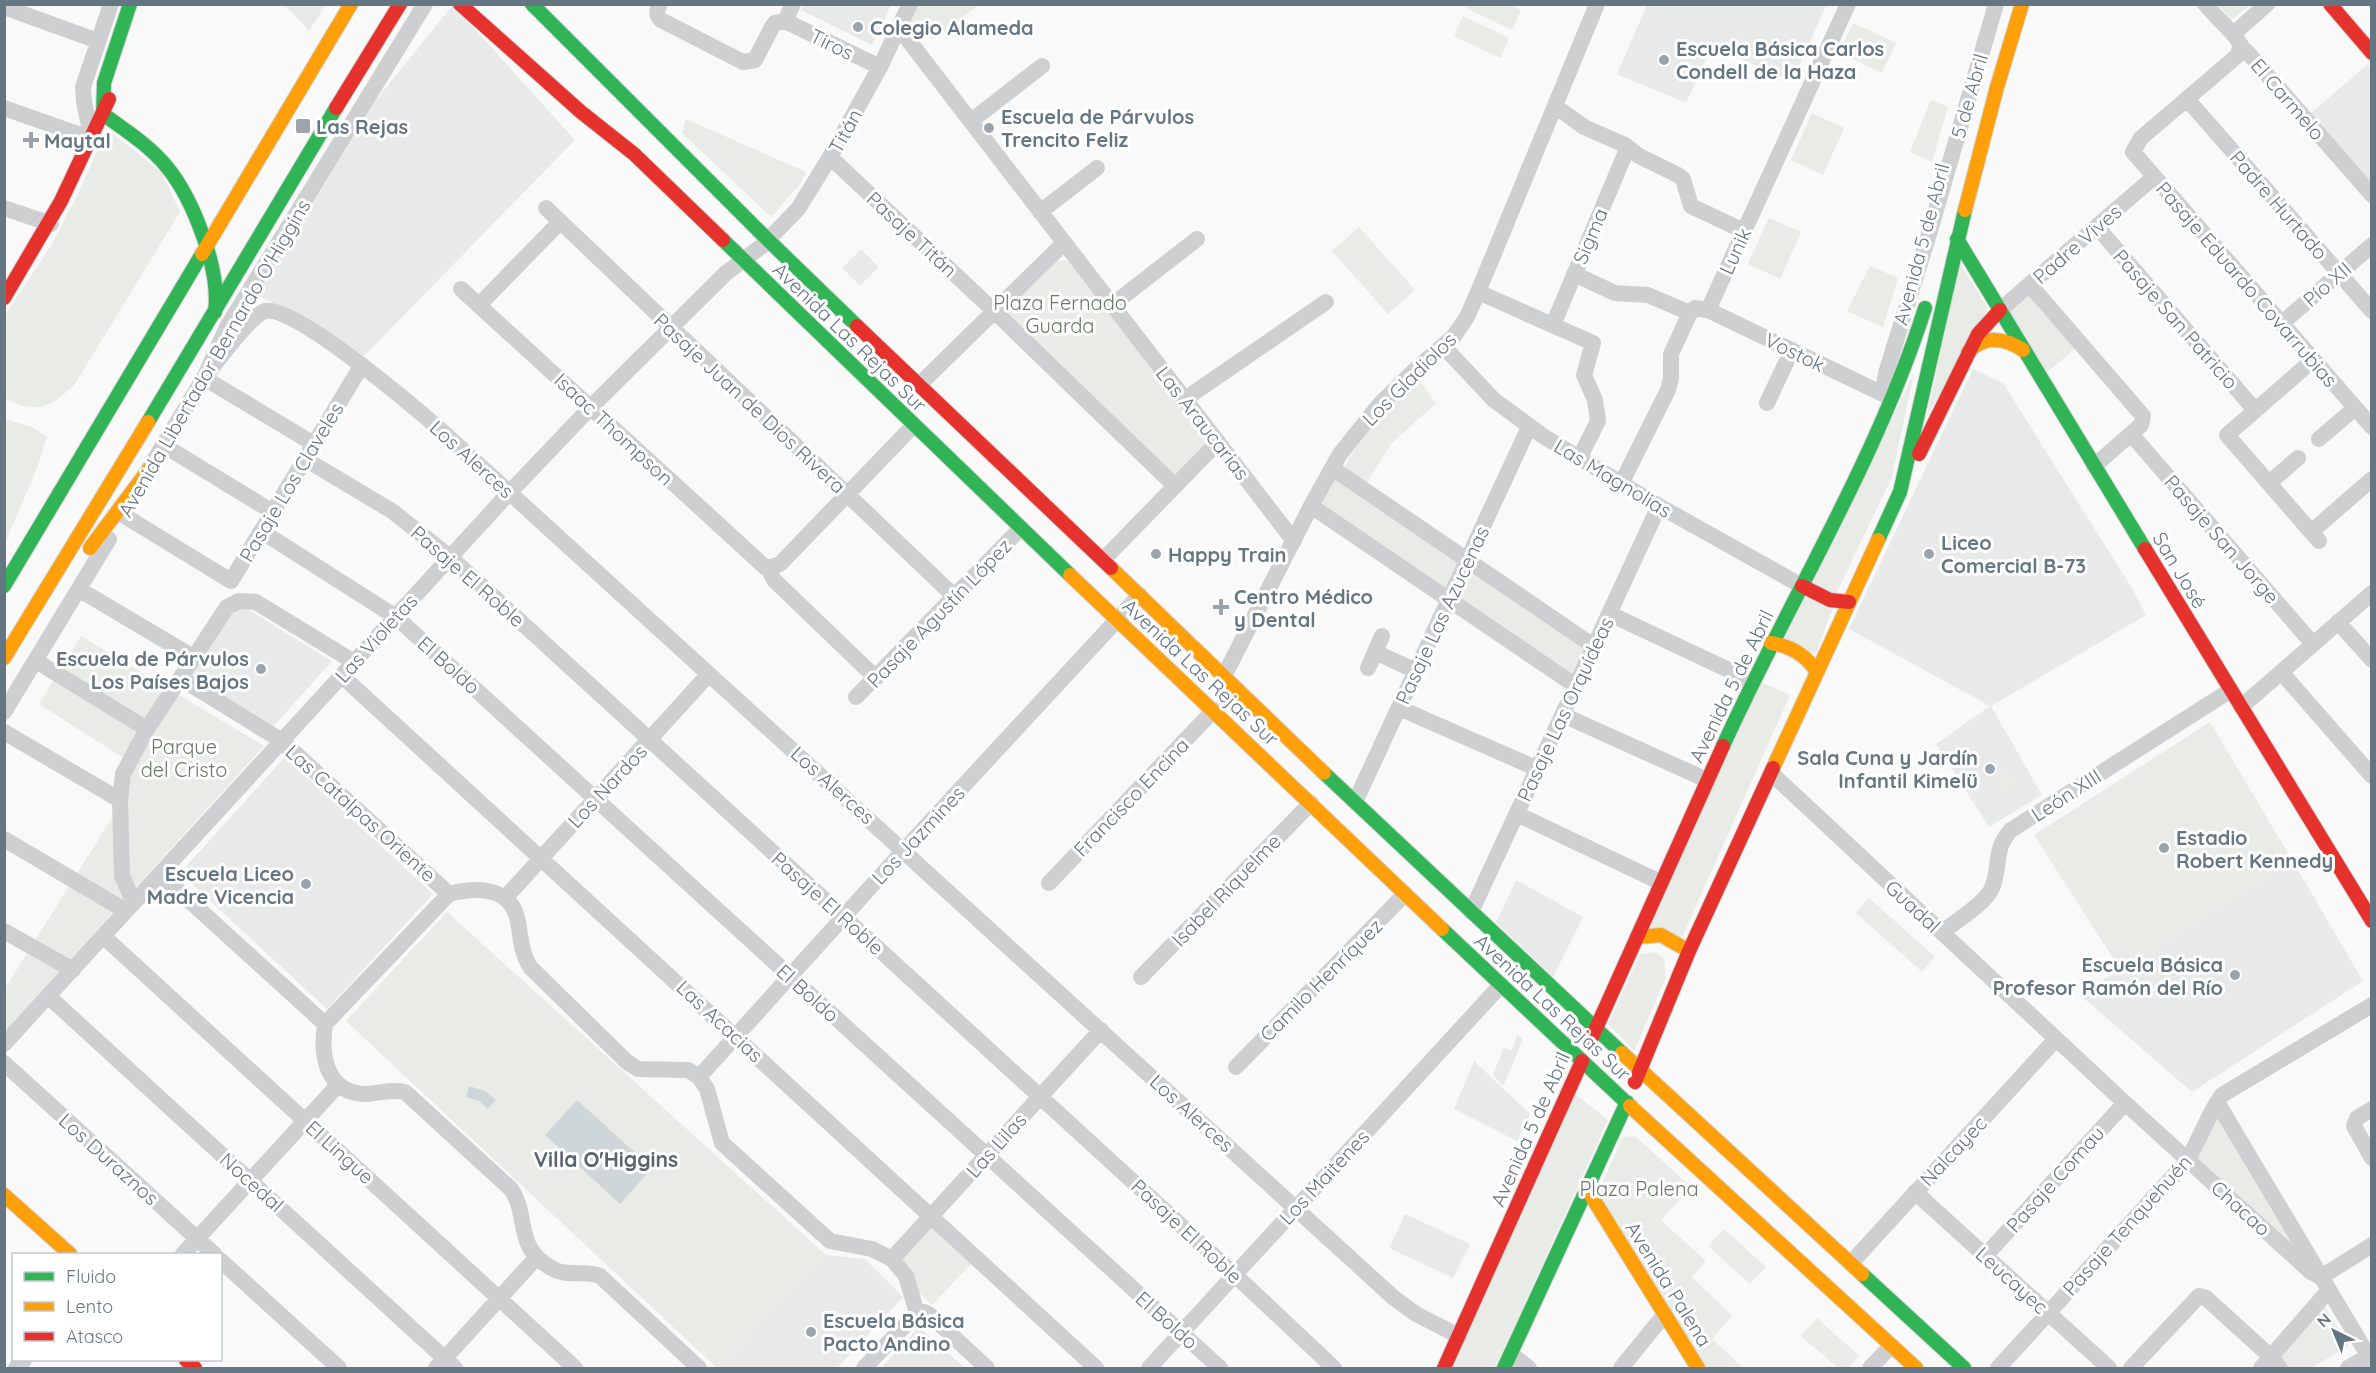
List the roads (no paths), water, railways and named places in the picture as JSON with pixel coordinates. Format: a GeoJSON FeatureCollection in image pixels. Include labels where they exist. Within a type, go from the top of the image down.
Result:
{"type":"FeatureCollection","features":[{"type":"Feature","properties":{"kind":"main road"},"geometry":{"type":"LineString","coordinates":[[103,114],[104,82],[130,4]]}},
{"type":"Feature","properties":{"kind":"main road"},"geometry":{"type":"LineString","coordinates":[[4,298],[51,224],[92,139],[142,4]]}},
{"type":"Feature","properties":{"kind":"main road"},"geometry":{"type":"LineString","coordinates":[[4,586],[351,4]]}},
{"type":"Feature","properties":{"kind":"main road","name":"Avenida Libertador Bernardo O'Higgins"},"geometry":{"type":"LineString","coordinates":[[4,659],[400,4]]}},
{"type":"Feature","properties":{"kind":"main road","name":"Avenida Las Rejas Sur"},"geometry":{"type":"LineString","coordinates":[[460,4],[581,112],[634,154],[742,261],[1500,986],[1916,1368]]}},
{"type":"Feature","properties":{"kind":"main road","name":"Avenida Las Rejas Sur"},"geometry":{"type":"LineString","coordinates":[[532,4],[765,243],[919,385],[1471,912],[1964,1368]]}},
{"type":"Feature","properties":{"kind":"main road","name":"Avenida 5 de Abril"},"geometry":{"type":"LineString","coordinates":[[1946,227],[1973,123],[2009,4]]}},
{"type":"Feature","properties":{"kind":"main road","name":"Avenida 5 de Abril"},"geometry":{"type":"LineString","coordinates":[[1507,1361],[1627,1102],[1689,951],[1900,492],[1957,239],[1997,87],[2022,4]]}},
{"type":"Feature","properties":{"kind":"main road"},"geometry":{"type":"LineString","coordinates":[[2330,4],[2372,53]]}},
{"type":"Feature","properties":{"kind":"main road"},"geometry":{"type":"LineString","coordinates":[[103,114],[144,142],[173,173],[190,203],[216,280],[214,315]]}},
{"type":"Feature","properties":{"kind":"main road"},"geometry":{"type":"LineString","coordinates":[[713,232],[730,239],[765,243]]}},
{"type":"Feature","properties":{"kind":"main road","name":"San José"},"geometry":{"type":"LineString","coordinates":[[1957,239],[2372,921]]}},
{"type":"Feature","properties":{"kind":"main road","name":"Avenida 5 de Abril"},"geometry":{"type":"LineString","coordinates":[[1444,1368],[1752,681],[1802,586],[1887,412],[1913,346],[1928,296]]}},
{"type":"Feature","properties":{"kind":"main road"},"geometry":{"type":"LineString","coordinates":[[1900,492],[1968,352],[1982,328],[2001,310]]}},
{"type":"Feature","properties":{"kind":"main road"},"geometry":{"type":"LineString","coordinates":[[1968,352],[1981,341],[1993,339],[2008,341],[2023,350]]}},
{"type":"Feature","properties":{"kind":"main road"},"geometry":{"type":"LineString","coordinates":[[1883,394],[1887,412]]}},
{"type":"Feature","properties":{"kind":"main road"},"geometry":{"type":"LineString","coordinates":[[4,659],[48,608],[149,469]]}},
{"type":"Feature","properties":{"kind":"main road"},"geometry":{"type":"LineString","coordinates":[[1802,586],[1827,600],[1839,603],[1849,602]]}},
{"type":"Feature","properties":{"kind":"main road"},"geometry":{"type":"LineString","coordinates":[[1771,644],[1797,651],[1809,660],[1817,672]]}},
{"type":"Feature","properties":{"kind":"main road"},"geometry":{"type":"LineString","coordinates":[[1638,937],[1661,935],[1689,951]]}},
{"type":"Feature","properties":{"kind":"main road","name":"Avenida Palena"},"geometry":{"type":"LineString","coordinates":[[1587,1189],[1698,1368]]}},
{"type":"Feature","properties":{"kind":"main road"},"geometry":{"type":"LineString","coordinates":[[4,1195],[69,1253]]}},
{"type":"Feature","properties":{"kind":"street"},"geometry":{"type":"LineString","coordinates":[[92,139],[83,87],[111,4]]}},
{"type":"Feature","properties":{"kind":"street","name":"Avenida Libertador Bernardo O'Higgins"},"geometry":{"type":"LineString","coordinates":[[4,712],[80,590],[204,378],[238,310],[425,4]]}},
{"type":"Feature","properties":{"kind":"street"},"geometry":{"type":"LineString","coordinates":[[661,12],[743,62],[754,60],[772,27],[775,23],[785,21],[793,4]]}},
{"type":"Feature","properties":{"kind":"street","name":"Titán"},"geometry":{"type":"LineString","coordinates":[[765,243],[798,209],[830,158],[880,67],[910,4]]}},
{"type":"Feature","properties":{"kind":"street","name":"Los Gladiolos"},"geometry":{"type":"LineString","coordinates":[[1224,676],[1311,506],[1350,440],[1380,404],[1461,327],[1478,292],[1597,4]]}},
{"type":"Feature","properties":{"kind":"street","name":"Lunik"},"geometry":{"type":"LineString","coordinates":[[1708,310],[1848,4]]}},
{"type":"Feature","properties":{"kind":"street","name":"5 de Abril"},"geometry":{"type":"LineString","coordinates":[[1883,394],[1886,373],[1996,4]]}},
{"type":"Feature","properties":{"kind":"street","name":"El Carmelo"},"geometry":{"type":"LineString","coordinates":[[2205,4],[2372,195]]}},
{"type":"Feature","properties":{"kind":"street"},"geometry":{"type":"LineString","coordinates":[[2187,99],[2237,56],[2239,29],[2267,4]]}},
{"type":"Feature","properties":{"kind":"street"},"geometry":{"type":"LineString","coordinates":[[4,7],[98,41]]}},
{"type":"Feature","properties":{"kind":"street","name":"Tiros"},"geometry":{"type":"LineString","coordinates":[[785,21],[880,67]]}},
{"type":"Feature","properties":{"kind":"street","name":"Las Araucarias"},"geometry":{"type":"LineString","coordinates":[[899,28],[1294,541]]}},
{"type":"Feature","properties":{"kind":"street"},"geometry":{"type":"LineString","coordinates":[[971,122],[1042,66]]}},
{"type":"Feature","properties":{"kind":"street","name":"Pasaje Eduardo Covarrubias"},"geometry":{"type":"LineString","coordinates":[[2187,99],[2141,138],[2133,152],[2372,427]]}},
{"type":"Feature","properties":{"kind":"street","name":"Padre Hurtado"},"geometry":{"type":"LineString","coordinates":[[2187,99],[2372,311]]}},
{"type":"Feature","properties":{"kind":"street"},"geometry":{"type":"LineString","coordinates":[[1555,106],[1584,127],[1628,147],[1683,179],[1690,206],[1744,231]]}},
{"type":"Feature","properties":{"kind":"street"},"geometry":{"type":"LineString","coordinates":[[4,108],[92,139]]}},
{"type":"Feature","properties":{"kind":"street","name":"Sigma"},"geometry":{"type":"LineString","coordinates":[[1553,325],[1628,147]]}},
{"type":"Feature","properties":{"kind":"street","name":"Pasaje Titán"},"geometry":{"type":"LineString","coordinates":[[830,158],[994,311]]}},
{"type":"Feature","properties":{"kind":"street"},"geometry":{"type":"LineString","coordinates":[[1040,212],[1097,168]]}},
{"type":"Feature","properties":{"kind":"street","name":"Padre Vives"},"geometry":{"type":"LineString","coordinates":[[2001,310],[2154,177]]}},
{"type":"Feature","properties":{"kind":"street"},"geometry":{"type":"LineString","coordinates":[[4,208],[51,224]]}},
{"type":"Feature","properties":{"kind":"street","name":"Pasaje Juan de Dios Rivera"},"geometry":{"type":"LineString","coordinates":[[546,208],[954,596]]}},
{"type":"Feature","properties":{"kind":"street"},"geometry":{"type":"LineString","coordinates":[[479,305],[560,222]]}},
{"type":"Feature","properties":{"kind":"street","name":"Pasaje San Patricio"},"geometry":{"type":"LineString","coordinates":[[2097,227],[2255,410]]}},
{"type":"Feature","properties":{"kind":"street"},"geometry":{"type":"LineString","coordinates":[[1112,305],[1197,239]]}},
{"type":"Feature","properties":{"kind":"street","name":"Las Violetas"},"geometry":{"type":"LineString","coordinates":[[4,1044],[11,1027],[48,996],[73,970],[509,493],[591,407],[726,273],[765,243]]}},
{"type":"Feature","properties":{"kind":"street"},"geometry":{"type":"LineString","coordinates":[[919,385],[1065,243]]}},
{"type":"Feature","properties":{"kind":"street","name":"Pío XII"},"geometry":{"type":"LineString","coordinates":[[2282,324],[2372,245]]}},
{"type":"Feature","properties":{"kind":"street"},"geometry":{"type":"LineString","coordinates":[[1574,274],[1615,293],[1648,295],[1690,312]]}},
{"type":"Feature","properties":{"kind":"street"},"geometry":{"type":"LineString","coordinates":[[2030,285],[2143,416],[2142,425],[2094,466]]}},
{"type":"Feature","properties":{"kind":"street","name":"Isaac Thompson"},"geometry":{"type":"LineString","coordinates":[[461,289],[758,563],[768,568],[774,579],[876,678]]}},
{"type":"Feature","properties":{"kind":"street"},"geometry":{"type":"LineString","coordinates":[[1478,292],[1593,343],[1584,375],[1595,400],[1598,421],[1579,459]]}},
{"type":"Feature","properties":{"kind":"street"},"geometry":{"type":"LineString","coordinates":[[1185,399],[1326,302]]}},
{"type":"Feature","properties":{"kind":"street"},"geometry":{"type":"LineString","coordinates":[[1621,484],[1668,390],[1671,378],[1671,354],[1690,312],[1698,307],[1708,310]]}},
{"type":"Feature","properties":{"kind":"street","name":"Vostok"},"geometry":{"type":"LineString","coordinates":[[1708,310],[1883,394]]}},
{"type":"Feature","properties":{"kind":"street","name":"Los Alerces"},"geometry":{"type":"LineString","coordinates":[[204,378],[250,322],[265,311],[283,313],[362,365],[398,392],[1403,1305],[1459,1336]]}},
{"type":"Feature","properties":{"kind":"street"},"geometry":{"type":"LineString","coordinates":[[994,311],[1175,486]]}},
{"type":"Feature","properties":{"kind":"street","name":"Las Magnolias"},"geometry":{"type":"LineString","coordinates":[[1443,346],[1482,389],[1529,427],[1621,484],[1802,586]]}},
{"type":"Feature","properties":{"kind":"street"},"geometry":{"type":"LineString","coordinates":[[1767,403],[1792,350]]}},
{"type":"Feature","properties":{"kind":"street"},"geometry":{"type":"LineString","coordinates":[[2313,360],[2227,435],[2315,536],[2372,479]]}},
{"type":"Feature","properties":{"kind":"street","name":"Pasaje Los Claveles"},"geometry":{"type":"LineString","coordinates":[[238,601],[231,581],[362,365]]}},
{"type":"Feature","properties":{"kind":"street"},"geometry":{"type":"LineString","coordinates":[[204,378],[314,444]]}},
{"type":"Feature","properties":{"kind":"street"},"geometry":{"type":"LineString","coordinates":[[2319,439],[2355,408]]}},
{"type":"Feature","properties":{"kind":"street"},"geometry":{"type":"LineString","coordinates":[[768,568],[781,563],[914,425]]}},
{"type":"Feature","properties":{"kind":"street","name":"Pasaje Las Azucenas"},"geometry":{"type":"LineString","coordinates":[[1355,802],[1529,427]]}},
{"type":"Feature","properties":{"kind":"street","name":"Pasaje San Jorge"},"geometry":{"type":"LineString","coordinates":[[2131,434],[2313,644]]}},
{"type":"Feature","properties":{"kind":"street"},"geometry":{"type":"LineString","coordinates":[[1103,560],[1218,442]]}},
{"type":"Feature","properties":{"kind":"street"},"geometry":{"type":"LineString","coordinates":[[163,445],[273,512]]}},
{"type":"Feature","properties":{"kind":"street"},"geometry":{"type":"LineString","coordinates":[[2269,483],[2298,458]]}},
{"type":"Feature","properties":{"kind":"street","name":"Pasaje El Roble"},"geometry":{"type":"LineString","coordinates":[[305,459],[392,511],[450,557],[1334,1368]]}},
{"type":"Feature","properties":{"kind":"street"},"geometry":{"type":"LineString","coordinates":[[1332,468],[1595,646]]}},
{"type":"Feature","properties":{"kind":"street"},"geometry":{"type":"LineString","coordinates":[[1311,506],[1576,686]]}},
{"type":"Feature","properties":{"kind":"street","name":"Pasaje Las Orquídeas"},"geometry":{"type":"LineString","coordinates":[[1471,912],[1659,506]]}},
{"type":"Feature","properties":{"kind":"street"},"geometry":{"type":"LineString","coordinates":[[123,515],[231,581]]}},
{"type":"Feature","properties":{"kind":"street","name":"Pasaje Agustín López"},"geometry":{"type":"LineString","coordinates":[[856,697],[1021,528]]}},
{"type":"Feature","properties":{"kind":"street","name":"El Boldo"},"geometry":{"type":"LineString","coordinates":[[261,531],[396,616],[1220,1368]]}},
{"type":"Feature","properties":{"kind":"street"},"geometry":{"type":"LineString","coordinates":[[80,590],[193,657]]}},
{"type":"Feature","properties":{"kind":"street"},"geometry":{"type":"LineString","coordinates":[[2241,707],[2372,593]]}},
{"type":"Feature","properties":{"kind":"street","name":"Los Jazmines"},"geometry":{"type":"LineString","coordinates":[[699,1077],[904,850],[1140,595]]}},
{"type":"Feature","properties":{"kind":"street"},"geometry":{"type":"LineString","coordinates":[[130,907],[122,876],[120,800],[123,774],[147,729],[222,613],[238,601],[256,602],[354,662]]}},
{"type":"Feature","properties":{"kind":"street"},"geometry":{"type":"LineString","coordinates":[[1610,614],[1752,681]]}},
{"type":"Feature","properties":{"kind":"street"},"geometry":{"type":"LineString","coordinates":[[2338,622],[2372,660]]}},
{"type":"Feature","properties":{"kind":"street"},"geometry":{"type":"LineString","coordinates":[[1368,668],[1382,636]]}},
{"type":"Feature","properties":{"kind":"street"},"geometry":{"type":"LineString","coordinates":[[1375,652],[1416,671]]}},
{"type":"Feature","properties":{"kind":"street"},"geometry":{"type":"LineString","coordinates":[[36,661],[147,729]]}},
{"type":"Feature","properties":{"kind":"street"},"geometry":{"type":"LineString","coordinates":[[2281,672],[2372,776]]}},
{"type":"Feature","properties":{"kind":"street","name":"Los Nardos"},"geometry":{"type":"LineString","coordinates":[[505,898],[709,674]]}},
{"type":"Feature","properties":{"kind":"street","name":"Las Acacias"},"geometry":{"type":"LineString","coordinates":[[342,676],[1096,1368]]}},
{"type":"Feature","properties":{"kind":"street","name":"Las Catalpas Oriente"},"geometry":{"type":"LineString","coordinates":[[180,678],[282,741],[449,894],[477,889],[493,891],[505,898]]}},
{"type":"Feature","properties":{"kind":"street","name":"León XIII"},"geometry":{"type":"LineString","coordinates":[[1942,933],[1988,896],[2000,843],[2011,830],[2231,690]]}},
{"type":"Feature","properties":{"kind":"street"},"geometry":{"type":"LineString","coordinates":[[1399,708],[1538,769]]}},
{"type":"Feature","properties":{"kind":"street","name":"Francisco Encina"},"geometry":{"type":"LineString","coordinates":[[1049,884],[1214,710]]}},
{"type":"Feature","properties":{"kind":"street"},"geometry":{"type":"LineString","coordinates":[[1563,715],[1707,780]]}},
{"type":"Feature","properties":{"kind":"street"},"geometry":{"type":"LineString","coordinates":[[4,732],[120,800]]}},
{"type":"Feature","properties":{"kind":"street","name":"Guadal"},"geometry":{"type":"LineString","coordinates":[[1770,773],[2056,1039]]}},
{"type":"Feature","properties":{"kind":"street","name":"Isabel Riquelme"},"geometry":{"type":"LineString","coordinates":[[1141,976],[1311,803]]}},
{"type":"Feature","properties":{"kind":"street"},"geometry":{"type":"LineString","coordinates":[[1516,814],[1662,883]]}},
{"type":"Feature","properties":{"kind":"street"},"geometry":{"type":"LineString","coordinates":[[4,839],[130,907]]}},
{"type":"Feature","properties":{"kind":"street"},"geometry":{"type":"LineString","coordinates":[[160,874],[325,1024]]}},
{"type":"Feature","properties":{"kind":"street"},"geometry":{"type":"LineString","coordinates":[[449,894],[325,1024],[323,1046],[330,1076],[338,1085],[352,1092],[368,1094],[394,1090],[405,1092],[511,1189],[519,1200],[522,1231],[537,1257],[554,1269],[566,1273],[594,1273],[600,1276],[699,1368]]}},
{"type":"Feature","properties":{"kind":"street","name":"Camilo Henríquez"},"geometry":{"type":"LineString","coordinates":[[1236,1067],[1405,894]]}},
{"type":"Feature","properties":{"kind":"street"},"geometry":{"type":"LineString","coordinates":[[505,898],[518,918],[521,947],[530,967],[627,1062],[638,1068],[688,1070],[699,1077],[707,1089],[722,1143],[830,1241],[872,1249],[892,1259],[906,1276],[917,1313]]}},
{"type":"Feature","properties":{"kind":"street"},"geometry":{"type":"LineString","coordinates":[[4,930],[73,970]]}},
{"type":"Feature","properties":{"kind":"street","name":"El Lingue"},"geometry":{"type":"LineString","coordinates":[[103,936],[576,1368]]}},
{"type":"Feature","properties":{"kind":"street","name":"Los Maitenes"},"geometry":{"type":"LineString","coordinates":[[1149,1368],[1500,986]]}},
{"type":"Feature","properties":{"kind":"street","name":"Nocedal"},"geometry":{"type":"LineString","coordinates":[[48,996],[250,1181],[445,1365]]}},
{"type":"Feature","properties":{"kind":"street","name":"Pasaje Tenquehuén"},"geometry":{"type":"LineString","coordinates":[[1998,1368],[2188,1160],[2217,1102],[2229,1090],[2372,1005]]}},
{"type":"Feature","properties":{"kind":"street","name":"Las Lilas"},"geometry":{"type":"LineString","coordinates":[[892,1259],[1101,1030]]}},
{"type":"Feature","properties":{"kind":"street","name":"Chacao"},"geometry":{"type":"LineString","coordinates":[[2056,1039],[2325,1284]]}},
{"type":"Feature","properties":{"kind":"street","name":"Nalcayec"},"geometry":{"type":"LineString","coordinates":[[1851,1263],[2056,1039]]}},
{"type":"Feature","properties":{"kind":"street","name":"Los Duraznos"},"geometry":{"type":"LineString","coordinates":[[4,1063],[213,1253]]}},
{"type":"Feature","properties":{"kind":"street"},"geometry":{"type":"LineString","coordinates":[[184,1253],[338,1085]]}},
{"type":"Feature","properties":{"kind":"street"},"geometry":{"type":"LineString","coordinates":[[2217,1102],[2370,1357],[2348,1368]]}},
{"type":"Feature","properties":{"kind":"street","name":"Pasaje Comau"},"geometry":{"type":"LineString","coordinates":[[1985,1256],[2125,1103]]}},
{"type":"Feature","properties":{"kind":"street"},"geometry":{"type":"LineString","coordinates":[[2372,1109],[2357,1118],[2354,1126],[2372,1158]]}},
{"type":"Feature","properties":{"kind":"street","name":"Leucayec"},"geometry":{"type":"LineString","coordinates":[[1916,1192],[2109,1368]]}},
{"type":"Feature","properties":{"kind":"street"},"geometry":{"type":"LineString","coordinates":[[2131,1368],[2199,1296],[2206,1298],[2270,1364],[2325,1284],[2372,1245]]}},
{"type":"Feature","properties":{"kind":"street"},"geometry":{"type":"LineString","coordinates":[[445,1365],[537,1257]]}},
{"type":"Feature","properties":{"kind":"street"},"geometry":{"type":"LineString","coordinates":[[222,1262],[339,1368]]}},
{"type":"Feature","properties":{"kind":"street"},"geometry":{"type":"LineString","coordinates":[[864,1368],[917,1313],[924,1312],[987,1368]]}},
{"type":"Feature","properties":{"kind":"street"},"geometry":{"type":"LineString","coordinates":[[1622,1368],[1665,1314]]}},
{"type":"Feature","properties":{"kind":"street"},"geometry":{"type":"LineString","coordinates":[[1870,1368],[1891,1346]]}},
{"type":"Feature","properties":{"kind":"street"},"geometry":{"type":"LineString","coordinates":[[1507,1361],[1529,1368]]}},
{"type":"Feature","properties":{"kind":"place","name":"Colegio Alameda"},"geometry":{"type":"Point","coordinates":[858,27]}},
{"type":"Feature","properties":{"kind":"place","name":"Escuela Básica Carlos Condell de la Haza"},"geometry":{"type":"Point","coordinates":[1664,60]}},
{"type":"Feature","properties":{"kind":"place","name":"Las Rejas"},"geometry":{"type":"Point","coordinates":[303,126]}},
{"type":"Feature","properties":{"kind":"place","name":"Escuela de Párvulos Trencito Feliz"},"geometry":{"type":"Point","coordinates":[989,128]}},
{"type":"Feature","properties":{"kind":"place","name":"Maytal"},"geometry":{"type":"Point","coordinates":[31,140]}},
{"type":"Feature","properties":{"kind":"place","name":"Happy Train"},"geometry":{"type":"Point","coordinates":[1156,554]}},
{"type":"Feature","properties":{"kind":"place","name":"Liceo Comercial B-73"},"geometry":{"type":"Point","coordinates":[1929,554]}},
{"type":"Feature","properties":{"kind":"place","name":"Centro Médico y Dental"},"geometry":{"type":"Point","coordinates":[1221,607]}},
{"type":"Feature","properties":{"kind":"place","name":"Escuela de Párvulos Los Países Bajos"},"geometry":{"type":"Point","coordinates":[261,669]}},
{"type":"Feature","properties":{"kind":"place","name":"Sala Cuna y Jardín Infantil Kimelü"},"geometry":{"type":"Point","coordinates":[1990,769]}},
{"type":"Feature","properties":{"kind":"place","name":"Estadio Robert Kennedy"},"geometry":{"type":"Point","coordinates":[2164,848]}},
{"type":"Feature","properties":{"kind":"place","name":"Escuela Liceo Madre Vicencia"},"geometry":{"type":"Point","coordinates":[306,884]}},
{"type":"Feature","properties":{"kind":"place","name":"Escuela Básica Profesor Ramón del Río"},"geometry":{"type":"Point","coordinates":[2235,975]}},
{"type":"Feature","properties":{"kind":"place","name":"Escuela Básica Pacto Andino"},"geometry":{"type":"Point","coordinates":[811,1332]}},
{"type":"Feature","properties":{"kind":"district","name":"Villa O'Higgins"},"geometry":{"type":"Point","coordinates":[606,1159]}},
{"type":"Feature","properties":{"kind":"park label","name":"Plaza Fernado Guarda"},"geometry":{"type":"Point","coordinates":[1060,314]}},
{"type":"Feature","properties":{"kind":"park label","name":"Parque del Cristo"},"geometry":{"type":"Point","coordinates":[184,758]}},
{"type":"Feature","properties":{"kind":"park label","name":"Plaza Palena"},"geometry":{"type":"Point","coordinates":[1639,1188]}}]}
